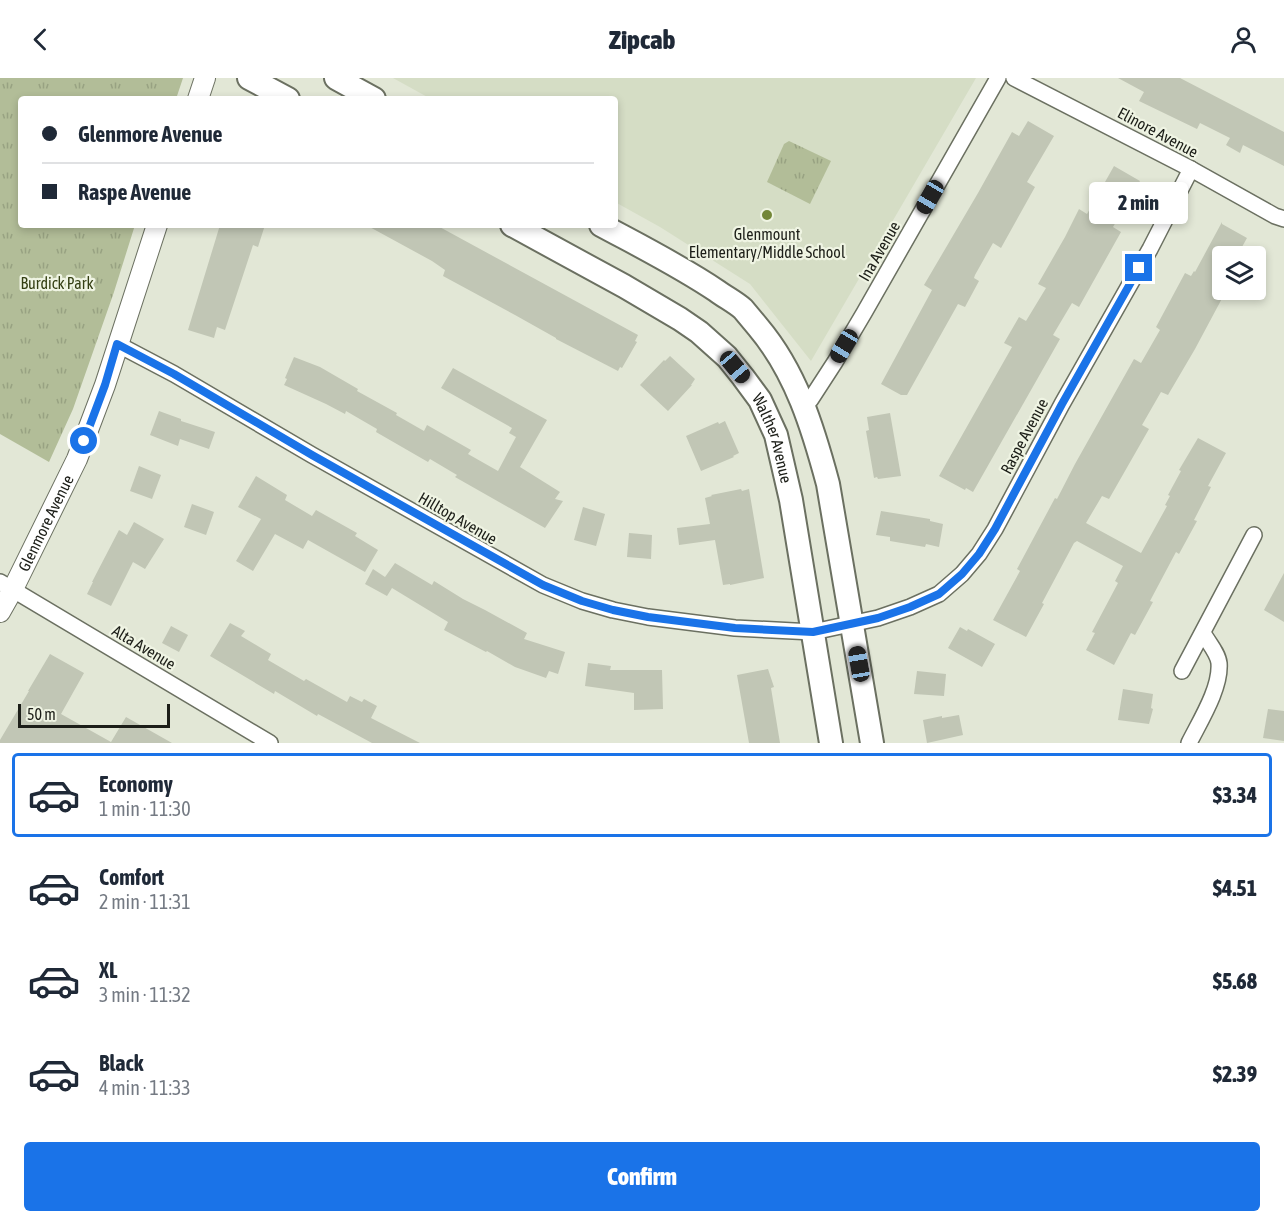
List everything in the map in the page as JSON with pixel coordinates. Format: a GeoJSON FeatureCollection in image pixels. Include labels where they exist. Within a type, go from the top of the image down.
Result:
{"type":"FeatureCollection","features":[{"type":"Feature","properties":{"kind":"main road"},"geometry":{"type":"LineString","coordinates":[[249,78],[282,96]]}},
{"type":"Feature","properties":{"kind":"main road"},"geometry":{"type":"LineString","coordinates":[[336,78],[369,96]]}},
{"type":"Feature","properties":{"kind":"main road","name":"Walther Avenue"},"geometry":{"type":"LineString","coordinates":[[517,228],[614,281],[699,332],[716,346],[760,400],[776,435],[783,460],[831,743]]}},
{"type":"Feature","properties":{"kind":"main road"},"geometry":{"type":"LineString","coordinates":[[606,228],[699,279],[742,309],[767,338],[786,369],[804,406],[828,484],[872,743]]}},
{"type":"Feature","properties":{"kind":"street"},"geometry":{"type":"LineString","coordinates":[[199,96],[205,78]]}},
{"type":"Feature","properties":{"kind":"street","name":"Ina Avenue"},"geometry":{"type":"LineString","coordinates":[[804,406],[811,399],[864,313],[998,78]]}},
{"type":"Feature","properties":{"kind":"street","name":"Elinore Avenue"},"geometry":{"type":"LineString","coordinates":[[1014,78],[1284,219]]}},
{"type":"Feature","properties":{"kind":"street","name":"Raspe Avenue"},"geometry":{"type":"LineString","coordinates":[[813,632],[878,618],[939,594],[962,574],[979,554],[1150,249],[1191,170]]}},
{"type":"Feature","properties":{"kind":"street","name":"Glenmore Avenue"},"geometry":{"type":"LineString","coordinates":[[0,612],[7,586],[77,459],[105,385],[156,228]]}},
{"type":"Feature","properties":{"kind":"street","name":"Hilltop Avenue"},"geometry":{"type":"LineString","coordinates":[[117,344],[174,374],[322,461],[543,585],[582,601],[648,617],[735,628],[813,632]]}},
{"type":"Feature","properties":{"kind":"street"},"geometry":{"type":"LineString","coordinates":[[1182,671],[1254,535]]}},
{"type":"Feature","properties":{"kind":"street","name":"Alta Avenue"},"geometry":{"type":"LineString","coordinates":[[7,586],[270,743]]}},
{"type":"Feature","properties":{"kind":"street"},"geometry":{"type":"LineString","coordinates":[[1189,743],[1210,701],[1218,677],[1219,660],[1203,633]]}},
{"type":"Feature","properties":{"kind":"shaded area","name":"Glenmount Elementary/Middle School"},"geometry":{"type":"Polygon","coordinates":[[[393,78],[976,78],[811,361],[750,284],[660,227],[618,204],[618,96],[426,96],[393,78]]]}},
{"type":"Feature","properties":{"kind":"green space","name":"Burdick Park"},"geometry":{"type":"Polygon","coordinates":[[[0,78],[183,78],[177,96],[18,96],[18,228],[134,228],[73,409],[49,462],[0,434],[0,78]]]}},
{"type":"Feature","properties":{"kind":"green space"},"geometry":{"type":"Polygon","coordinates":[[[789,141],[831,161],[810,204],[767,182],[784,144],[789,141]]]}},
{"type":"Feature","properties":{"kind":"building"},"geometry":{"type":"Polygon","coordinates":[[[1118,78],[1180,78],[1284,132],[1284,166],[1243,145],[1240,153],[1226,145],[1230,138],[1200,123],[1197,129],[1139,101],[1144,92],[1118,78]]]}},
{"type":"Feature","properties":{"kind":"building"},"geometry":{"type":"Polygon","coordinates":[[[1028,121],[1054,136],[1027,182],[1035,187],[1001,248],[993,243],[975,275],[974,278],[979,281],[965,307],[958,304],[907,395],[901,395],[881,384],[932,290],[924,285],[1012,132],[1019,136],[1028,121]]]}},
{"type":"Feature","properties":{"kind":"building"},"geometry":{"type":"Polygon","coordinates":[[[1114,166],[1140,181],[1113,227],[1121,232],[1079,307],[1072,303],[1053,335],[1060,339],[973,492],[966,488],[965,490],[939,476],[1012,347],[1004,343],[1019,317],[1026,321],[1046,288],[1038,284],[1079,209],[1087,214],[1114,166]]]}},
{"type":"Feature","properties":{"kind":"building"},"geometry":{"type":"Polygon","coordinates":[[[1222,222],[1247,238],[1243,246],[1212,246],[1212,300],[1221,300],[1168,395],[1161,392],[1142,425],[1149,429],[1109,499],[1102,496],[1086,523],[1141,553],[1167,506],[1165,505],[1170,496],[1168,495],[1181,471],[1179,470],[1198,438],[1226,453],[1208,486],[1211,487],[1194,520],[1197,521],[1179,554],[1176,552],[1135,635],[1131,633],[1114,665],[1086,650],[1095,633],[1092,632],[1118,583],[1115,581],[1123,566],[1077,541],[1042,603],[1044,604],[1026,637],[993,620],[1020,571],[1017,569],[1055,498],[1057,499],[1134,359],[1141,363],[1160,330],[1156,327],[1185,273],[1191,276],[1222,222]]]}},
{"type":"Feature","properties":{"kind":"building"},"geometry":{"type":"Polygon","coordinates":[[[219,228],[264,228],[258,247],[253,245],[225,330],[217,327],[214,338],[188,330],[219,228]]]}},
{"type":"Feature","properties":{"kind":"building"},"geometry":{"type":"Polygon","coordinates":[[[372,228],[442,228],[638,335],[635,341],[637,342],[618,371],[443,276],[445,270],[372,228]]]}},
{"type":"Feature","properties":{"kind":"building"},"geometry":{"type":"Polygon","coordinates":[[[670,356],[695,379],[668,411],[640,385],[670,356]]]}},
{"type":"Feature","properties":{"kind":"building"},"geometry":{"type":"Polygon","coordinates":[[[294,357],[320,367],[424,431],[427,425],[471,450],[468,454],[498,471],[516,437],[509,433],[512,428],[441,388],[453,368],[547,420],[520,467],[560,492],[555,499],[563,501],[545,528],[455,477],[457,475],[430,459],[428,462],[376,432],[377,429],[346,411],[345,414],[284,385],[294,357]]]}},
{"type":"Feature","properties":{"kind":"building"},"geometry":{"type":"Polygon","coordinates":[[[159,411],[215,432],[209,449],[180,439],[178,446],[150,435],[159,411]]]}},
{"type":"Feature","properties":{"kind":"building"},"geometry":{"type":"Polygon","coordinates":[[[890,413],[901,476],[878,479],[874,478],[866,431],[869,430],[867,417],[890,413]]]}},
{"type":"Feature","properties":{"kind":"building"},"geometry":{"type":"Polygon","coordinates":[[[725,421],[739,453],[701,471],[686,436],[725,421]]]}},
{"type":"Feature","properties":{"kind":"building"},"geometry":{"type":"Polygon","coordinates":[[[139,466],[161,475],[152,499],[130,491],[139,466]]]}},
{"type":"Feature","properties":{"kind":"building"},"geometry":{"type":"Polygon","coordinates":[[[256,476],[287,495],[285,500],[312,516],[316,510],[357,533],[355,536],[378,550],[365,572],[308,540],[303,549],[275,534],[253,571],[236,561],[261,519],[238,507],[256,476]]]}},
{"type":"Feature","properties":{"kind":"building"},"geometry":{"type":"Polygon","coordinates":[[[741,489],[742,491],[749,489],[764,578],[723,585],[715,540],[679,545],[677,528],[710,524],[705,498],[741,489]]]}},
{"type":"Feature","properties":{"kind":"building"},"geometry":{"type":"Polygon","coordinates":[[[192,504],[214,512],[206,535],[184,527],[192,504]]]}},
{"type":"Feature","properties":{"kind":"building"},"geometry":{"type":"Polygon","coordinates":[[[583,507],[605,514],[596,546],[574,540],[583,507]]]}},
{"type":"Feature","properties":{"kind":"building"},"geometry":{"type":"Polygon","coordinates":[[[881,511],[930,519],[930,521],[943,524],[939,547],[890,541],[890,537],[876,535],[881,511]]]}},
{"type":"Feature","properties":{"kind":"building"},"geometry":{"type":"Polygon","coordinates":[[[134,522],[164,539],[145,569],[133,562],[111,606],[87,594],[119,530],[127,535],[134,522]]]}},
{"type":"Feature","properties":{"kind":"building"},"geometry":{"type":"Polygon","coordinates":[[[629,533],[652,535],[651,559],[627,557],[629,533]]]}},
{"type":"Feature","properties":{"kind":"building"},"geometry":{"type":"Polygon","coordinates":[[[395,563],[432,585],[434,581],[527,633],[524,639],[565,652],[558,674],[549,671],[546,678],[515,667],[444,630],[448,622],[392,588],[387,596],[365,584],[373,569],[385,577],[395,563]]]}},
{"type":"Feature","properties":{"kind":"building"},"geometry":{"type":"Polygon","coordinates":[[[1284,573],[1284,622],[1264,610],[1284,573]]]}},
{"type":"Feature","properties":{"kind":"building"},"geometry":{"type":"Polygon","coordinates":[[[230,623],[245,631],[241,636],[271,654],[268,660],[347,702],[350,696],[362,702],[364,699],[377,706],[371,718],[420,743],[372,743],[318,714],[317,716],[275,691],[274,694],[210,656],[230,623]]]}},
{"type":"Feature","properties":{"kind":"building"},"geometry":{"type":"Polygon","coordinates":[[[171,626],[188,635],[179,652],[162,643],[171,626]]]}},
{"type":"Feature","properties":{"kind":"building"},"geometry":{"type":"Polygon","coordinates":[[[960,627],[995,644],[982,667],[948,648],[960,627]]]}},
{"type":"Feature","properties":{"kind":"building"},"geometry":{"type":"Polygon","coordinates":[[[50,654],[84,673],[61,714],[111,742],[126,717],[172,743],[0,743],[50,654]]]}},
{"type":"Feature","properties":{"kind":"building"},"geometry":{"type":"Polygon","coordinates":[[[588,663],[611,666],[610,670],[662,670],[663,709],[634,710],[634,693],[585,686],[588,663]]]}},
{"type":"Feature","properties":{"kind":"building"},"geometry":{"type":"Polygon","coordinates":[[[768,669],[774,687],[771,688],[780,743],[749,743],[737,675],[768,669]]]}},
{"type":"Feature","properties":{"kind":"building"},"geometry":{"type":"Polygon","coordinates":[[[917,671],[946,674],[944,696],[914,694],[917,671]]]}},
{"type":"Feature","properties":{"kind":"building"},"geometry":{"type":"Polygon","coordinates":[[[1123,689],[1153,694],[1151,708],[1153,709],[1149,724],[1118,720],[1123,689]]]}},
{"type":"Feature","properties":{"kind":"building"},"geometry":{"type":"Polygon","coordinates":[[[1268,709],[1284,711],[1284,741],[1263,738],[1268,709]]]}},
{"type":"Feature","properties":{"kind":"building"},"geometry":{"type":"Polygon","coordinates":[[[959,715],[963,735],[927,743],[923,720],[959,715]]]}},
{"type":"Feature","properties":{"kind":"place","name":"Glenmount Elementary/Middle School"},"geometry":{"type":"Point","coordinates":[767,215]}},
{"type":"Feature","properties":{"kind":"route"},"geometry":{"type":"LineString","coordinates":[[84,441],[105,385],[117,344],[174,374],[312,455],[543,585],[582,601],[648,617],[735,628],[813,632],[878,618],[910,607],[939,594],[962,574],[979,554],[995,529],[1139,268]]}}]}
